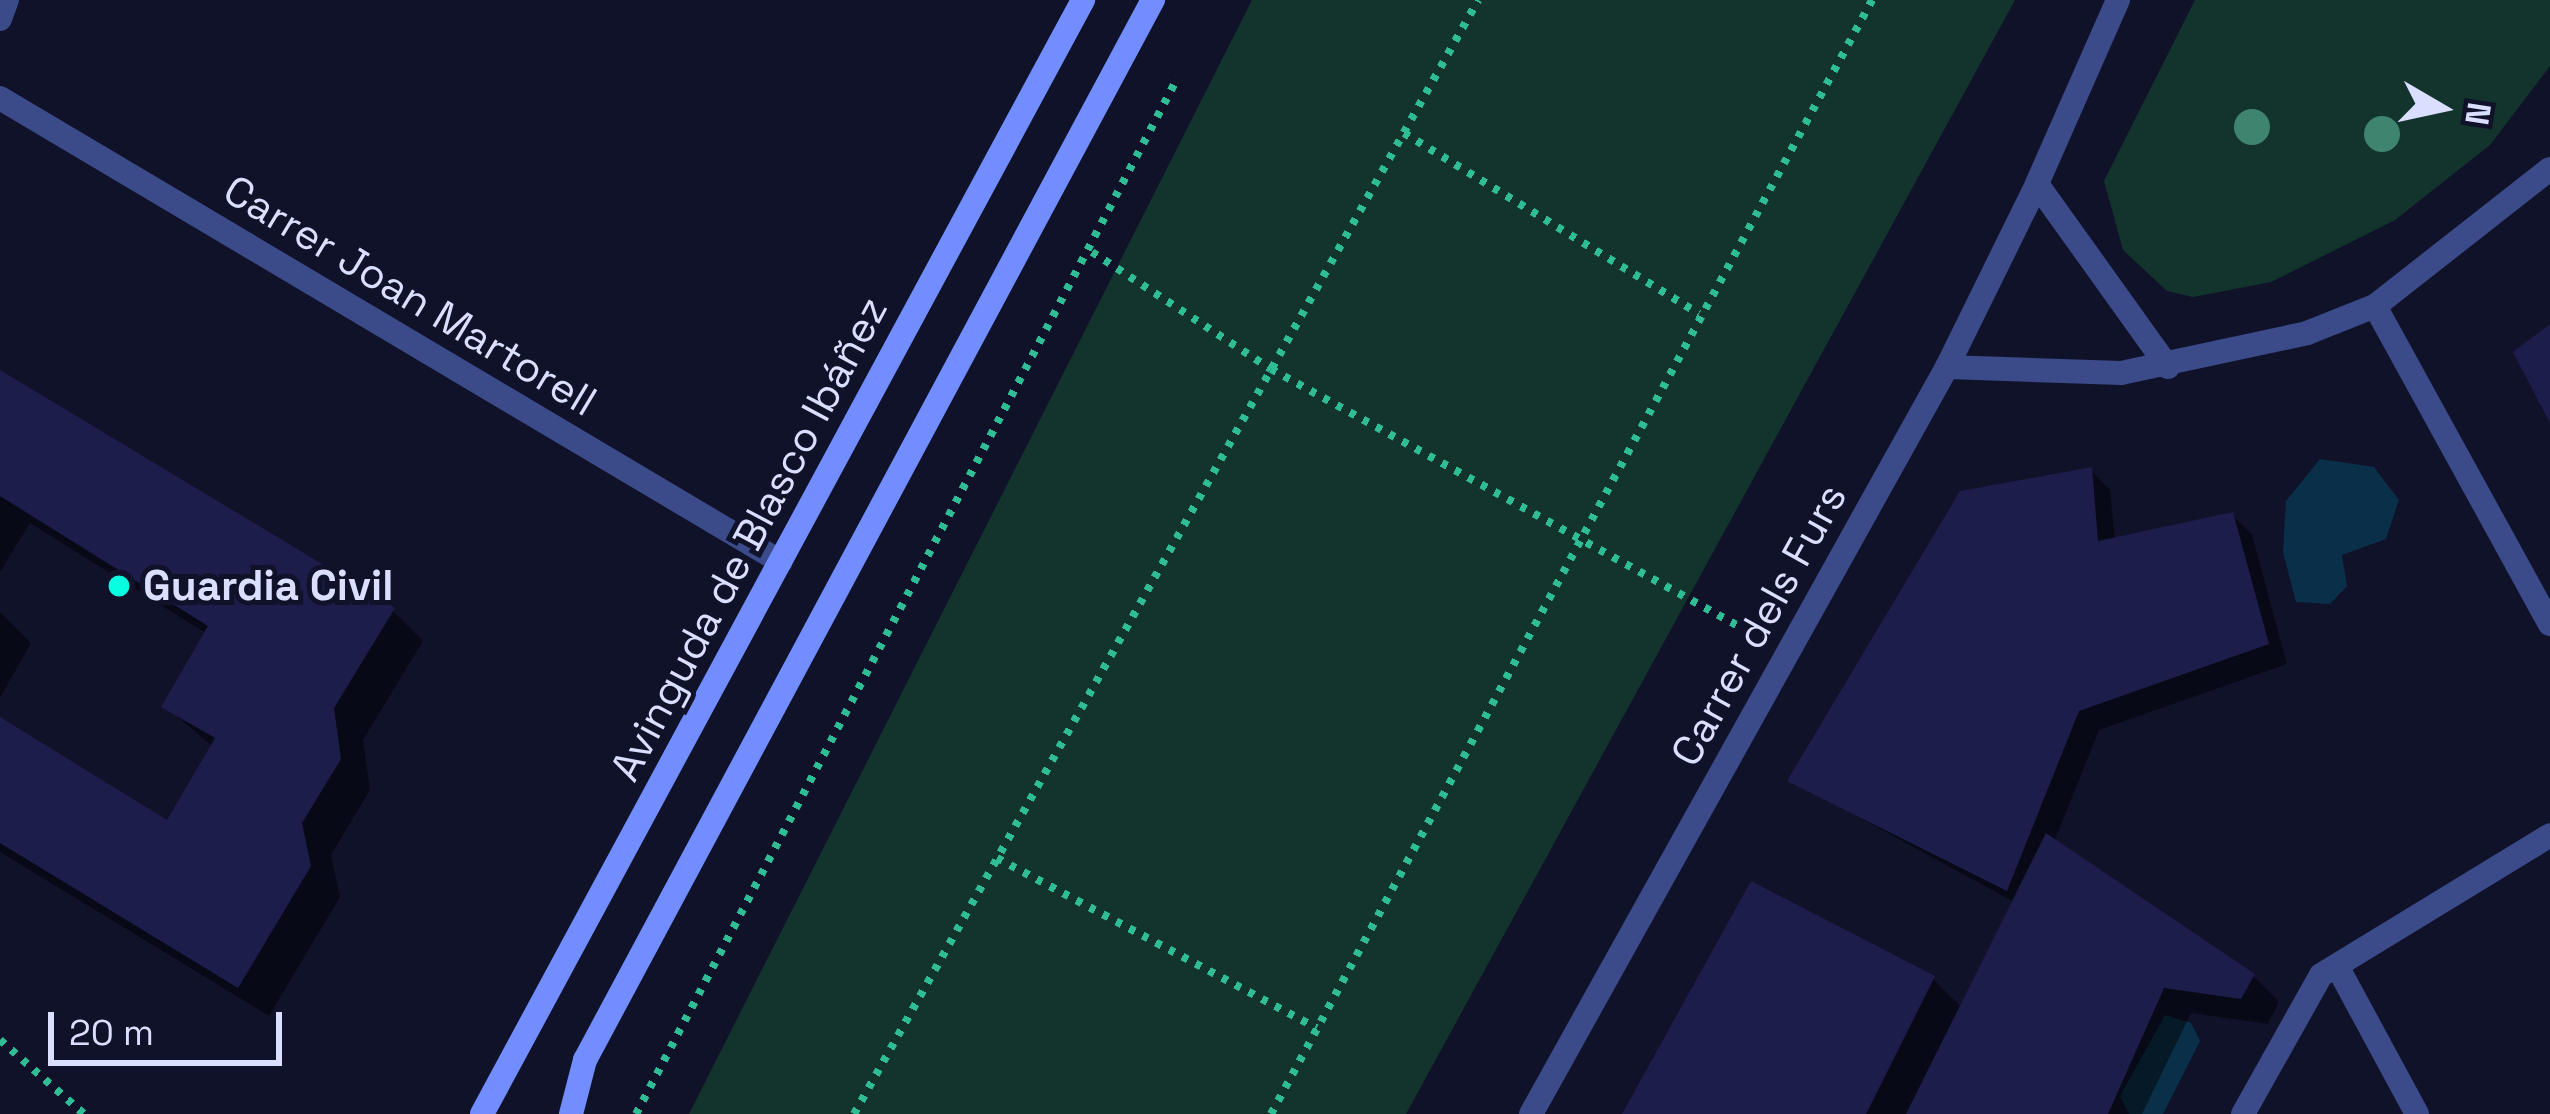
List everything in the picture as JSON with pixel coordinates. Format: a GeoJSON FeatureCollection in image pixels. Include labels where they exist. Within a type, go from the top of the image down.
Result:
{"type":"FeatureCollection","features":[{"type":"Feature","properties":{"kind":"main road","name":"Avinguda de Blasco Ibáñez"},"geometry":{"type":"LineString","coordinates":[[482,1114],[1083,0]]}},
{"type":"Feature","properties":{"kind":"main road"},"geometry":{"type":"LineString","coordinates":[[571,1114],[585,1060],[1153,0]]}},
{"type":"Feature","properties":{"kind":"street"},"geometry":{"type":"LineString","coordinates":[[0,19],[7,0]]}},
{"type":"Feature","properties":{"kind":"street"},"geometry":{"type":"LineString","coordinates":[[2118,0],[2037,184],[2168,367]]}},
{"type":"Feature","properties":{"kind":"street","name":"Carrer Joan Martorell"},"geometry":{"type":"LineString","coordinates":[[0,98],[781,562]]}},
{"type":"Feature","properties":{"kind":"street"},"geometry":{"type":"LineString","coordinates":[[1947,367],[2168,367],[2375,306],[2550,169]]}},
{"type":"Feature","properties":{"kind":"street","name":"Carrer dels Furs"},"geometry":{"type":"LineString","coordinates":[[1531,1114],[1947,367],[2037,184]]}},
{"type":"Feature","properties":{"kind":"street"},"geometry":{"type":"LineString","coordinates":[[2375,306],[2550,624]]}},
{"type":"Feature","properties":{"kind":"street"},"geometry":{"type":"LineString","coordinates":[[2243,1114],[2321,975],[2550,836]]}},
{"type":"Feature","properties":{"kind":"street"},"geometry":{"type":"LineString","coordinates":[[2337,966],[2417,1114]]}},
{"type":"Feature","properties":{"kind":"path"},"geometry":{"type":"LineString","coordinates":[[854,1114],[1478,0]]}},
{"type":"Feature","properties":{"kind":"path"},"geometry":{"type":"LineString","coordinates":[[1271,1114],[1872,0]]}},
{"type":"Feature","properties":{"kind":"path"},"geometry":{"type":"LineString","coordinates":[[636,1114],[1094,253],[1184,65]]}},
{"type":"Feature","properties":{"kind":"path"},"geometry":{"type":"LineString","coordinates":[[1403,133],[1699,314]]}},
{"type":"Feature","properties":{"kind":"path"},"geometry":{"type":"LineString","coordinates":[[1034,219],[1271,369],[1578,542],[1788,651]]}},
{"type":"Feature","properties":{"kind":"path"},"geometry":{"type":"LineString","coordinates":[[997,857],[1317,1028]]}},
{"type":"Feature","properties":{"kind":"path"},"geometry":{"type":"LineString","coordinates":[[0,1040],[84,1114]]}},
{"type":"Feature","properties":{"kind":"green space"},"geometry":{"type":"Polygon","coordinates":[[[1252,0],[2015,0],[1406,1114],[689,1114],[1252,0]]]}},
{"type":"Feature","properties":{"kind":"green space"},"geometry":{"type":"Polygon","coordinates":[[[2195,0],[2550,0],[2550,66],[2490,145],[2395,220],[2271,282],[2193,297],[2167,291],[2123,250],[2104,181],[2195,0]]]}},
{"type":"Feature","properties":{"kind":"water"},"geometry":{"type":"Polygon","coordinates":[[[2320,459],[2374,467],[2399,500],[2386,539],[2342,555],[2347,586],[2330,604],[2296,602],[2283,552],[2286,501],[2320,459]]]}},
{"type":"Feature","properties":{"kind":"water"},"geometry":{"type":"Polygon","coordinates":[[[2165,1015],[2191,1023],[2200,1041],[2163,1114],[2129,1114],[2120,1096],[2165,1015]]]}},
{"type":"Feature","properties":{"kind":"building"},"geometry":{"type":"Polygon","coordinates":[[[2550,324],[2550,423],[2513,352],[2550,324]]]}},
{"type":"Feature","properties":{"kind":"building"},"geometry":{"type":"Polygon","coordinates":[[[0,370],[395,608],[334,708],[341,759],[302,823],[311,866],[238,988],[0,843],[0,717],[167,820],[215,738],[161,707],[208,626],[0,496],[0,370]]]}},
{"type":"Feature","properties":{"kind":"building"},"geometry":{"type":"Polygon","coordinates":[[[2092,467],[2098,541],[2233,512],[2269,644],[2079,711],[2007,891],[1787,781],[1960,491],[2092,467]]]}},
{"type":"Feature","properties":{"kind":"building"},"geometry":{"type":"Polygon","coordinates":[[[2046,833],[2255,974],[2241,999],[2164,988],[2108,1114],[1906,1114],[2046,833]]]}},
{"type":"Feature","properties":{"kind":"building"},"geometry":{"type":"Polygon","coordinates":[[[1751,881],[1935,976],[1866,1114],[1622,1114],[1751,881]]]}},
{"type":"Feature","properties":{"kind":"place","name":"Guardia Civil"},"geometry":{"type":"Point","coordinates":[119,586]}}]}
